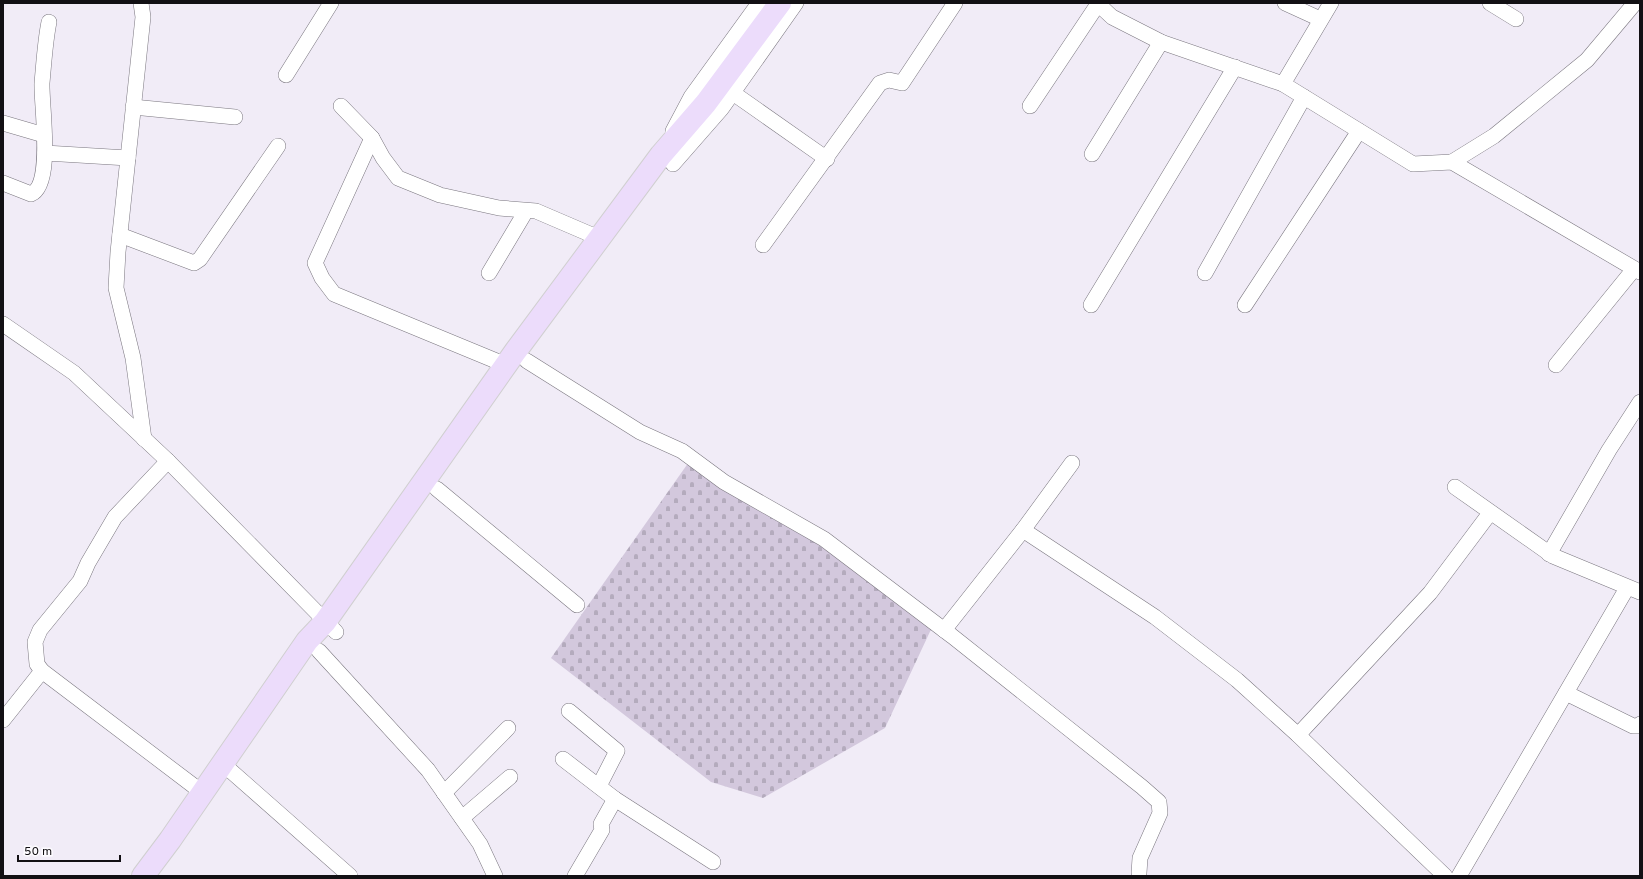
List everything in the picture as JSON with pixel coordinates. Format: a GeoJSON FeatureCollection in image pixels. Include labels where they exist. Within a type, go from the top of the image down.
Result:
{"type":"FeatureCollection","features":[{"type":"Feature","properties":{"kind":"main road"},"geometry":{"type":"LineString","coordinates":[[162,876],[307,641],[331,627],[437,489],[706,103],[780,3]]}},
{"type":"Feature","properties":{"kind":"main road"},"geometry":{"type":"LineString","coordinates":[[143,876],[203,793],[228,769],[319,650],[331,627],[506,365],[599,238],[667,160]]}},
{"type":"Feature","properties":{"kind":"street"},"geometry":{"type":"LineString","coordinates":[[141,3],[143,17],[120,235],[116,288],[133,358],[144,439]]}},
{"type":"Feature","properties":{"kind":"street"},"geometry":{"type":"LineString","coordinates":[[286,75],[330,3]]}},
{"type":"Feature","properties":{"kind":"street"},"geometry":{"type":"LineString","coordinates":[[667,160],[691,97],[759,3]]}},
{"type":"Feature","properties":{"kind":"street"},"geometry":{"type":"LineString","coordinates":[[667,160],[722,108],[796,3]]}},
{"type":"Feature","properties":{"kind":"street"},"geometry":{"type":"LineString","coordinates":[[762,245],[827,159],[880,83],[889,80],[902,83],[955,3]]}},
{"type":"Feature","properties":{"kind":"street"},"geometry":{"type":"LineString","coordinates":[[1285,3],[1320,19]]}},
{"type":"Feature","properties":{"kind":"street"},"geometry":{"type":"LineString","coordinates":[[1283,84],[1320,19],[1331,3]]}},
{"type":"Feature","properties":{"kind":"street"},"geometry":{"type":"LineString","coordinates":[[1490,3],[1516,19]]}},
{"type":"Feature","properties":{"kind":"street"},"geometry":{"type":"LineString","coordinates":[[1030,106],[1097,4],[1112,17],[1162,42],[1283,84],[1413,164],[1452,162],[1494,136],[1587,60],[1635,3]]}},
{"type":"Feature","properties":{"kind":"street"},"geometry":{"type":"LineString","coordinates":[[3,183],[31,194],[36,192],[41,184],[45,153],[42,84],[46,36],[49,22]]}},
{"type":"Feature","properties":{"kind":"street"},"geometry":{"type":"LineString","coordinates":[[1092,154],[1162,42]]}},
{"type":"Feature","properties":{"kind":"street"},"geometry":{"type":"LineString","coordinates":[[1091,305],[1235,67]]}},
{"type":"Feature","properties":{"kind":"street"},"geometry":{"type":"LineString","coordinates":[[733,93],[827,159]]}},
{"type":"Feature","properties":{"kind":"street"},"geometry":{"type":"LineString","coordinates":[[1205,273],[1304,97]]}},
{"type":"Feature","properties":{"kind":"street"},"geometry":{"type":"LineString","coordinates":[[341,106],[372,138],[383,158],[398,178],[440,195],[499,208],[536,211],[599,238]]}},
{"type":"Feature","properties":{"kind":"street"},"geometry":{"type":"LineString","coordinates":[[133,107],[235,117]]}},
{"type":"Feature","properties":{"kind":"street"},"geometry":{"type":"LineString","coordinates":[[3,123],[44,135]]}},
{"type":"Feature","properties":{"kind":"street"},"geometry":{"type":"LineString","coordinates":[[1245,305],[1359,131]]}},
{"type":"Feature","properties":{"kind":"street"},"geometry":{"type":"LineString","coordinates":[[372,138],[315,264],[322,278],[334,294],[506,365]]}},
{"type":"Feature","properties":{"kind":"street"},"geometry":{"type":"LineString","coordinates":[[120,235],[194,263],[200,259],[278,146]]}},
{"type":"Feature","properties":{"kind":"street"},"geometry":{"type":"LineString","coordinates":[[45,153],[128,158]]}},
{"type":"Feature","properties":{"kind":"street"},"geometry":{"type":"LineString","coordinates":[[1452,162],[1637,271],[1556,365]]}},
{"type":"Feature","properties":{"kind":"street"},"geometry":{"type":"LineString","coordinates":[[489,273],[526,211]]}},
{"type":"Feature","properties":{"kind":"street"},"geometry":{"type":"LineString","coordinates":[[3,324],[74,373],[168,461],[331,627]]}},
{"type":"Feature","properties":{"kind":"street"},"geometry":{"type":"LineString","coordinates":[[527,361],[640,432],[682,451],[724,482],[824,539],[944,630],[1159,802],[1160,813],[1140,858],[1139,873]]}},
{"type":"Feature","properties":{"kind":"street"},"geometry":{"type":"LineString","coordinates":[[1549,554],[1609,450],[1640,402]]}},
{"type":"Feature","properties":{"kind":"street"},"geometry":{"type":"LineString","coordinates":[[168,461],[115,517],[88,563],[80,581],[40,630],[35,642],[37,664],[42,671],[203,793]]}},
{"type":"Feature","properties":{"kind":"street"},"geometry":{"type":"LineString","coordinates":[[944,630],[1023,530],[1072,463]]}},
{"type":"Feature","properties":{"kind":"street"},"geometry":{"type":"LineString","coordinates":[[1455,487],[1549,554],[1634,590],[1566,693],[1459,876]]}},
{"type":"Feature","properties":{"kind":"street"},"geometry":{"type":"LineString","coordinates":[[437,489],[577,605]]}},
{"type":"Feature","properties":{"kind":"street"},"geometry":{"type":"LineString","coordinates":[[1298,735],[1430,593],[1490,513]]}},
{"type":"Feature","properties":{"kind":"street"},"geometry":{"type":"LineString","coordinates":[[1023,530],[1155,617],[1237,680],[1298,735],[1445,876]]}},
{"type":"Feature","properties":{"kind":"street"},"geometry":{"type":"LineString","coordinates":[[319,650],[428,770],[480,844],[495,876]]}},
{"type":"Feature","properties":{"kind":"street"},"geometry":{"type":"LineString","coordinates":[[3,720],[42,671]]}},
{"type":"Feature","properties":{"kind":"street"},"geometry":{"type":"LineString","coordinates":[[1566,693],[1633,726],[1639,726],[1640,724]]}},
{"type":"Feature","properties":{"kind":"street"},"geometry":{"type":"LineString","coordinates":[[569,711],[617,751],[598,786]]}},
{"type":"Feature","properties":{"kind":"street"},"geometry":{"type":"LineString","coordinates":[[444,793],[508,728]]}},
{"type":"Feature","properties":{"kind":"street"},"geometry":{"type":"LineString","coordinates":[[563,759],[615,799],[713,862]]}},
{"type":"Feature","properties":{"kind":"street"},"geometry":{"type":"LineString","coordinates":[[228,769],[350,876]]}},
{"type":"Feature","properties":{"kind":"street"},"geometry":{"type":"LineString","coordinates":[[462,818],[510,777]]}},
{"type":"Feature","properties":{"kind":"street"},"geometry":{"type":"LineString","coordinates":[[575,876],[602,830],[601,824],[615,799]]}},
{"type":"Feature","properties":{"kind":"green space"},"geometry":{"type":"Polygon","coordinates":[[[691,459],[934,623],[885,728],[763,798],[711,782],[551,658],[691,459]]]}}]}
